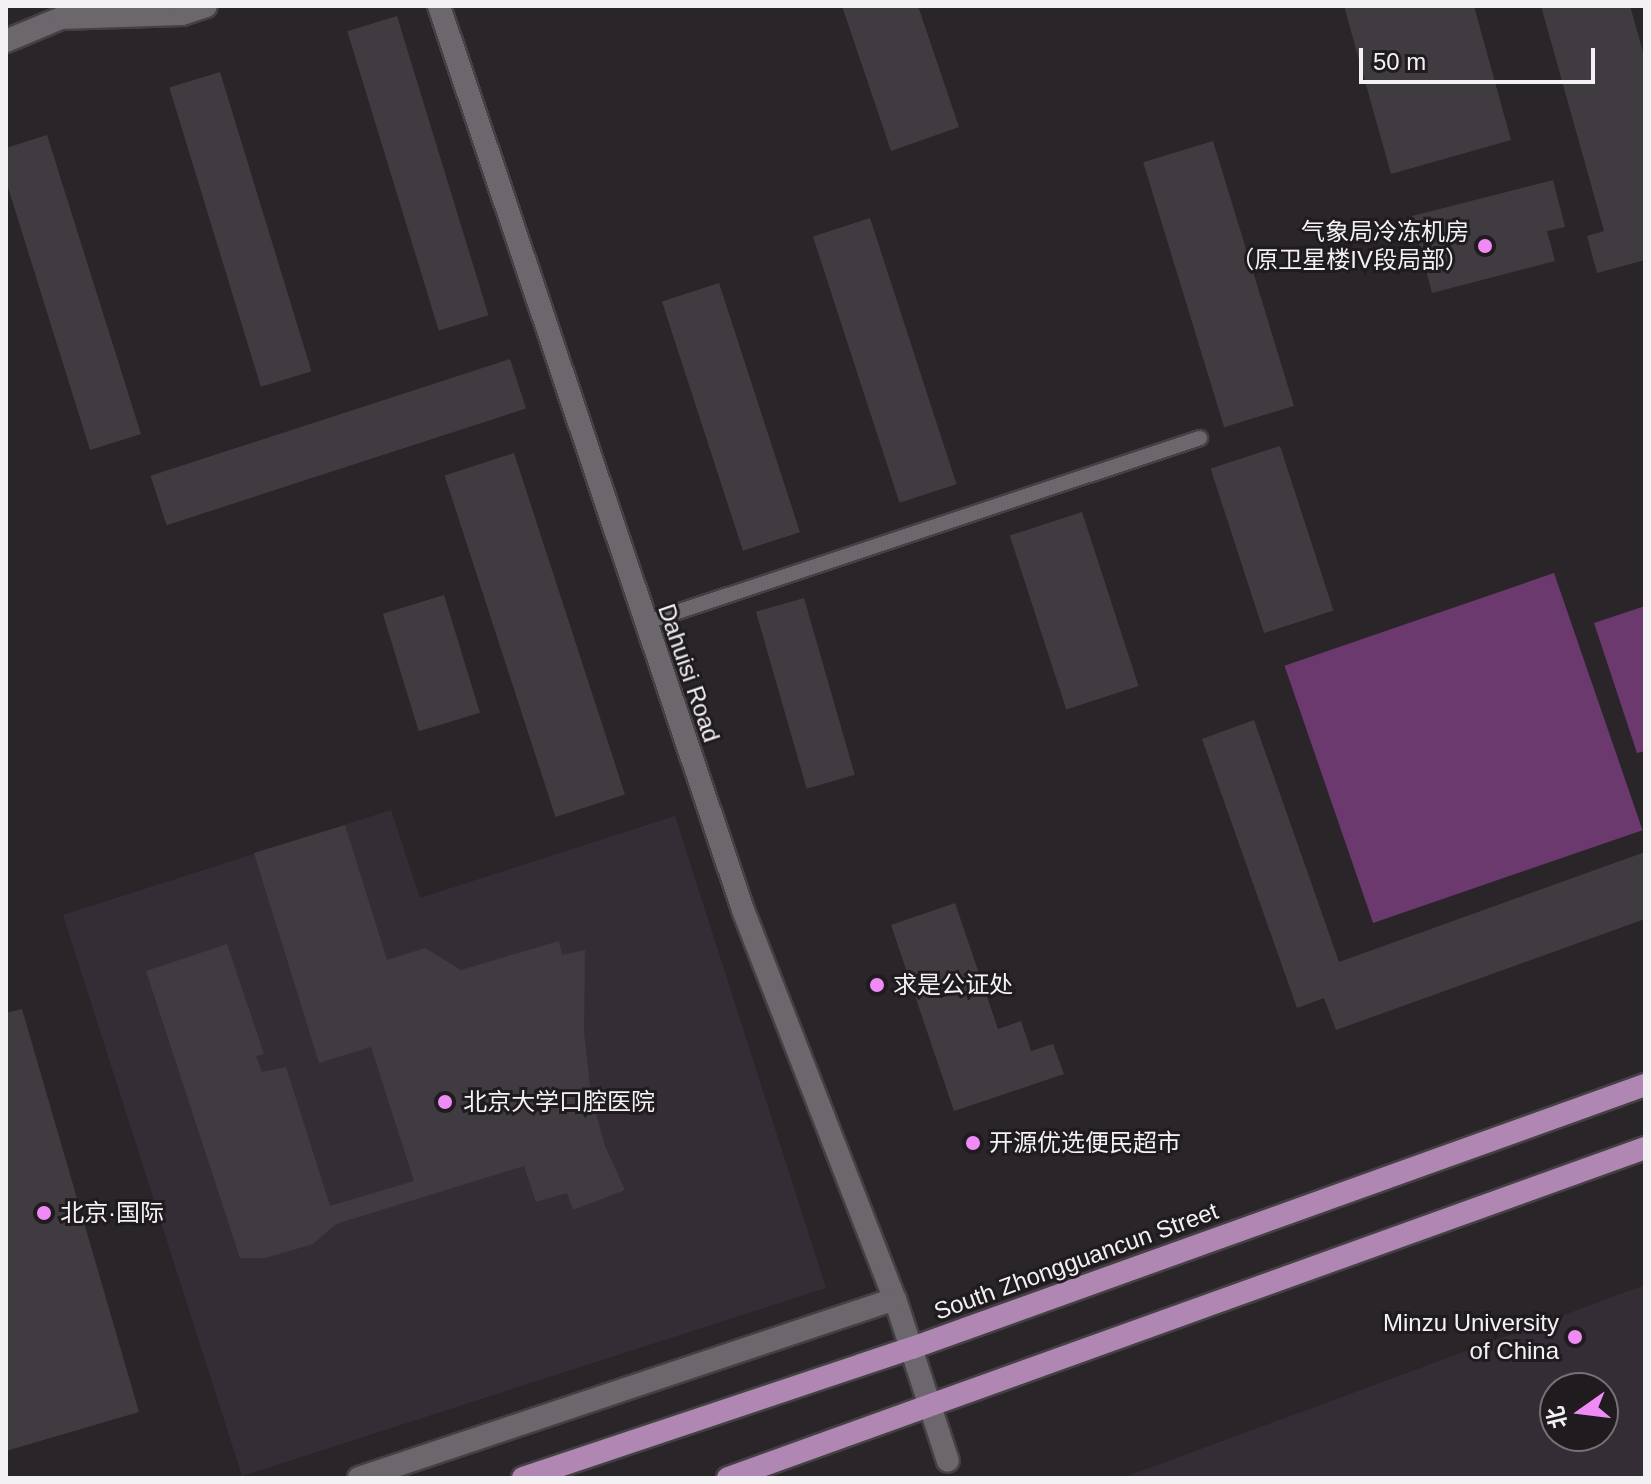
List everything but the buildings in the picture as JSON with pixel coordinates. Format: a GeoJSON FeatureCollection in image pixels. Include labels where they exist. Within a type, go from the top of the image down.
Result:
{"type":"FeatureCollection","features":[{"type":"Feature","properties":{"kind":"main road","name":"South Zhongguancun Street"},"geometry":{"type":"LineString","coordinates":[[523,1478],[912,1348],[1645,1085]]}},
{"type":"Feature","properties":{"kind":"main road"},"geometry":{"type":"LineString","coordinates":[[728,1478],[1645,1148]]}},
{"type":"Feature","properties":{"kind":"street"},"geometry":{"type":"LineString","coordinates":[[6,41],[61,18],[182,14],[206,6]]}},
{"type":"Feature","properties":{"kind":"street","name":"Dahuisi Road"},"geometry":{"type":"LineString","coordinates":[[439,6],[743,910],[895,1299],[948,1461]]}},
{"type":"Feature","properties":{"kind":"street","name":"South Zhongguancun Street"},"geometry":{"type":"LineString","coordinates":[[359,1478],[895,1299]]}},
{"type":"Feature","properties":{"kind":"lane"},"geometry":{"type":"LineString","coordinates":[[644,623],[1200,438]]}},
{"type":"Feature","properties":{"kind":"shaded area"},"geometry":{"type":"Polygon","coordinates":[[[1554,573],[1643,830],[1373,923],[1285,666],[1554,573]]]}},
{"type":"Feature","properties":{"kind":"shaded area"},"geometry":{"type":"Polygon","coordinates":[[[1645,606],[1645,751],[1637,753],[1594,623],[1645,606]]]}},
{"type":"Feature","properties":{"kind":"shaded area","name":"北京大学口腔医院"},"geometry":{"type":"Polygon","coordinates":[[[391,810],[420,898],[675,816],[826,1288],[242,1476],[63,915],[391,810]]]}},
{"type":"Feature","properties":{"kind":"shaded area","name":"Minzu University of China"},"geometry":{"type":"Polygon","coordinates":[[[1645,1285],[1645,1478],[1122,1478],[1645,1285]]]}},
{"type":"Feature","properties":{"kind":"place","name":"气象局冷冻机房 （原卫星楼IV段局部）"},"geometry":{"type":"Point","coordinates":[1485,246]}},
{"type":"Feature","properties":{"kind":"place","name":"求是公证处"},"geometry":{"type":"Point","coordinates":[877,985]}},
{"type":"Feature","properties":{"kind":"place","name":"北京大学口腔医院"},"geometry":{"type":"Point","coordinates":[445,1102]}},
{"type":"Feature","properties":{"kind":"place","name":"开源优选便民超市"},"geometry":{"type":"Point","coordinates":[973,1143]}},
{"type":"Feature","properties":{"kind":"place","name":"北京·国际"},"geometry":{"type":"Point","coordinates":[44,1213]}},
{"type":"Feature","properties":{"kind":"place","name":"Minzu University of China"},"geometry":{"type":"Point","coordinates":[1575,1337]}}]}
